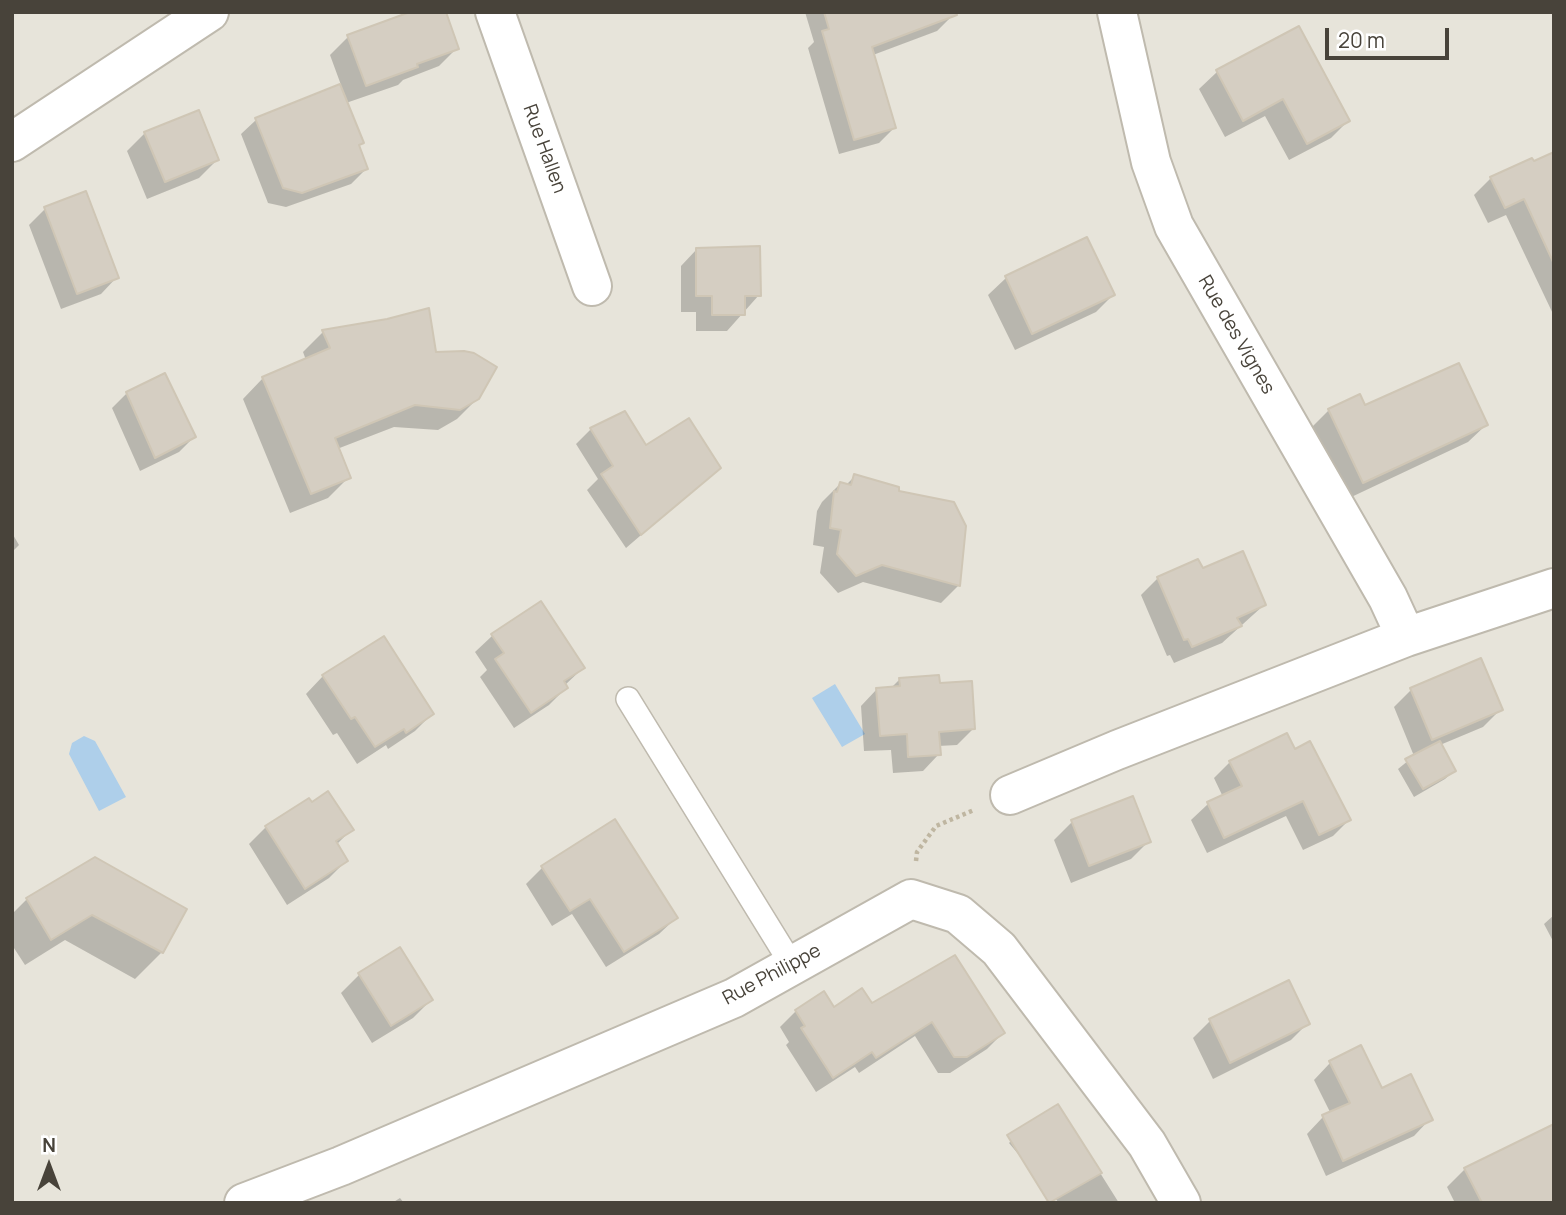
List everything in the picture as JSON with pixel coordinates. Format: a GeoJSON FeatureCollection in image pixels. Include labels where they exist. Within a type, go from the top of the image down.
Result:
{"type":"FeatureCollection","features":[{"type":"Feature","properties":{"kind":"street"},"geometry":{"type":"LineString","coordinates":[[12,142],[209,12]]}},
{"type":"Feature","properties":{"kind":"street","name":"Rue Hallen"},"geometry":{"type":"LineString","coordinates":[[495,12],[592,286]]}},
{"type":"Feature","properties":{"kind":"street","name":"Rue des Vignes"},"geometry":{"type":"LineString","coordinates":[[1117,12],[1146,141],[1174,226],[1388,598],[1406,637]]}},
{"type":"Feature","properties":{"kind":"street"},"geometry":{"type":"LineString","coordinates":[[1010,795],[1117,750],[1406,637],[1554,588]]}},
{"type":"Feature","properties":{"kind":"street"},"geometry":{"type":"LineString","coordinates":[[911,898],[958,914],[999,949],[1147,1144],[1181,1203]]}},
{"type":"Feature","properties":{"kind":"street","name":"Rue Philippe"},"geometry":{"type":"LineString","coordinates":[[244,1203],[341,1166],[734,998],[911,898]]}},
{"type":"Feature","properties":{"kind":"lane"},"geometry":{"type":"LineString","coordinates":[[628,699],[792,965]]}},
{"type":"Feature","properties":{"kind":"path"},"geometry":{"type":"LineString","coordinates":[[911,898],[917,852],[936,826],[1010,795]]}},
{"type":"Feature","properties":{"kind":"shaded area"},"geometry":{"type":"Polygon","coordinates":[[[12,12],[1554,12],[1554,1203],[12,1203],[12,12]]]}},
{"type":"Feature","properties":{"kind":"water"},"geometry":{"type":"Polygon","coordinates":[[[835,684],[865,734],[842,747],[812,698],[835,684]]]}},
{"type":"Feature","properties":{"kind":"water"},"geometry":{"type":"Polygon","coordinates":[[[84,736],[95,741],[126,797],[99,811],[69,754],[72,743],[84,736]]]}},
{"type":"Feature","properties":{"kind":"building"},"geometry":{"type":"Polygon","coordinates":[[[410,12],[446,12],[459,49],[366,86],[347,35],[410,12]]]}},
{"type":"Feature","properties":{"kind":"building"},"geometry":{"type":"Polygon","coordinates":[[[824,12],[956,12],[957,15],[872,47],[896,128],[854,140],[822,31],[829,29],[824,12]]]}},
{"type":"Feature","properties":{"kind":"building"},"geometry":{"type":"Polygon","coordinates":[[[1299,26],[1350,121],[1307,144],[1283,99],[1243,121],[1216,70],[1299,26]]]}},
{"type":"Feature","properties":{"kind":"building"},"geometry":{"type":"Polygon","coordinates":[[[340,84],[364,143],[359,145],[368,169],[302,193],[283,188],[255,118],[340,84]]]}},
{"type":"Feature","properties":{"kind":"building"},"geometry":{"type":"Polygon","coordinates":[[[199,110],[219,160],[165,182],[144,132],[199,110]]]}},
{"type":"Feature","properties":{"kind":"building"},"geometry":{"type":"Polygon","coordinates":[[[1554,152],[1554,264],[1524,199],[1505,208],[1490,177],[1532,158],[1534,161],[1554,152]]]}},
{"type":"Feature","properties":{"kind":"building"},"geometry":{"type":"Polygon","coordinates":[[[86,191],[119,278],[77,294],[44,207],[86,191]]]}},
{"type":"Feature","properties":{"kind":"building"},"geometry":{"type":"Polygon","coordinates":[[[1087,237],[1115,295],[1032,334],[1005,276],[1087,237]]]}},
{"type":"Feature","properties":{"kind":"building"},"geometry":{"type":"Polygon","coordinates":[[[760,246],[761,296],[745,296],[745,315],[712,315],[712,296],[696,296],[696,248],[760,246]]]}},
{"type":"Feature","properties":{"kind":"building"},"geometry":{"type":"Polygon","coordinates":[[[429,308],[436,352],[474,353],[497,367],[479,399],[460,410],[415,405],[335,438],[351,478],[311,494],[262,377],[330,348],[322,330],[387,319],[429,308]]]}},
{"type":"Feature","properties":{"kind":"building"},"geometry":{"type":"Polygon","coordinates":[[[1459,363],[1488,425],[1363,483],[1328,409],[1360,394],[1365,405],[1459,363]]]}},
{"type":"Feature","properties":{"kind":"building"},"geometry":{"type":"Polygon","coordinates":[[[165,373],[196,437],[155,458],[126,392],[165,373]]]}},
{"type":"Feature","properties":{"kind":"building"},"geometry":{"type":"Polygon","coordinates":[[[625,411],[646,445],[689,418],[721,468],[641,535],[601,474],[613,466],[590,428],[625,411]]]}},
{"type":"Feature","properties":{"kind":"building"},"geometry":{"type":"Polygon","coordinates":[[[854,474],[899,487],[899,491],[954,502],[966,526],[960,586],[882,565],[856,576],[837,554],[841,530],[830,528],[834,491],[837,492],[840,482],[851,485],[854,474]]]}},
{"type":"Feature","properties":{"kind":"building"},"geometry":{"type":"Polygon","coordinates":[[[1243,551],[1266,605],[1237,618],[1242,626],[1192,647],[1188,639],[1184,640],[1157,577],[1198,559],[1203,568],[1243,551]]]}},
{"type":"Feature","properties":{"kind":"building"},"geometry":{"type":"Polygon","coordinates":[[[541,601],[585,668],[564,681],[568,688],[531,713],[495,659],[504,653],[491,634],[541,601]]]}},
{"type":"Feature","properties":{"kind":"building"},"geometry":{"type":"Polygon","coordinates":[[[384,636],[434,714],[406,733],[404,729],[375,747],[355,717],[351,719],[322,675],[384,636]]]}},
{"type":"Feature","properties":{"kind":"building"},"geometry":{"type":"Polygon","coordinates":[[[1481,658],[1503,710],[1432,740],[1410,688],[1481,658]]]}},
{"type":"Feature","properties":{"kind":"building"},"geometry":{"type":"Polygon","coordinates":[[[939,675],[940,683],[972,681],[975,729],[939,732],[941,755],[908,757],[907,734],[880,736],[876,688],[900,686],[899,678],[939,675]]]}},
{"type":"Feature","properties":{"kind":"building"},"geometry":{"type":"Polygon","coordinates":[[[1287,733],[1295,749],[1310,741],[1351,820],[1319,835],[1303,801],[1224,838],[1207,802],[1242,786],[1229,761],[1287,733]]]}},
{"type":"Feature","properties":{"kind":"building"},"geometry":{"type":"Polygon","coordinates":[[[1440,741],[1456,771],[1423,789],[1405,759],[1440,741]]]}},
{"type":"Feature","properties":{"kind":"building"},"geometry":{"type":"Polygon","coordinates":[[[328,791],[354,830],[336,841],[348,861],[305,889],[265,826],[309,798],[312,802],[328,791]]]}},
{"type":"Feature","properties":{"kind":"building"},"geometry":{"type":"Polygon","coordinates":[[[1133,796],[1151,842],[1089,866],[1071,820],[1133,796]]]}},
{"type":"Feature","properties":{"kind":"building"},"geometry":{"type":"Polygon","coordinates":[[[615,819],[678,918],[624,952],[590,899],[570,911],[541,866],[615,819]]]}},
{"type":"Feature","properties":{"kind":"building"},"geometry":{"type":"Polygon","coordinates":[[[95,857],[187,909],[163,953],[92,915],[51,940],[26,898],[95,857]]]}},
{"type":"Feature","properties":{"kind":"building"},"geometry":{"type":"Polygon","coordinates":[[[400,947],[433,1000],[391,1026],[358,973],[400,947]]]}},
{"type":"Feature","properties":{"kind":"building"},"geometry":{"type":"Polygon","coordinates":[[[955,955],[1005,1033],[967,1057],[954,1057],[932,1022],[876,1058],[872,1052],[833,1078],[801,1028],[805,1026],[795,1010],[824,991],[834,1007],[862,988],[872,1003],[955,955]]]}},
{"type":"Feature","properties":{"kind":"building"},"geometry":{"type":"Polygon","coordinates":[[[1289,980],[1310,1024],[1230,1063],[1209,1019],[1289,980]]]}},
{"type":"Feature","properties":{"kind":"building"},"geometry":{"type":"Polygon","coordinates":[[[1361,1045],[1382,1088],[1411,1074],[1433,1120],[1343,1161],[1322,1115],[1350,1103],[1329,1061],[1361,1045]]]}},
{"type":"Feature","properties":{"kind":"building"},"geometry":{"type":"Polygon","coordinates":[[[1058,1104],[1102,1173],[1049,1203],[1007,1135],[1058,1104]]]}},
{"type":"Feature","properties":{"kind":"building"},"geometry":{"type":"Polygon","coordinates":[[[1554,1124],[1554,1203],[1482,1203],[1464,1168],[1554,1124]]]}}]}
